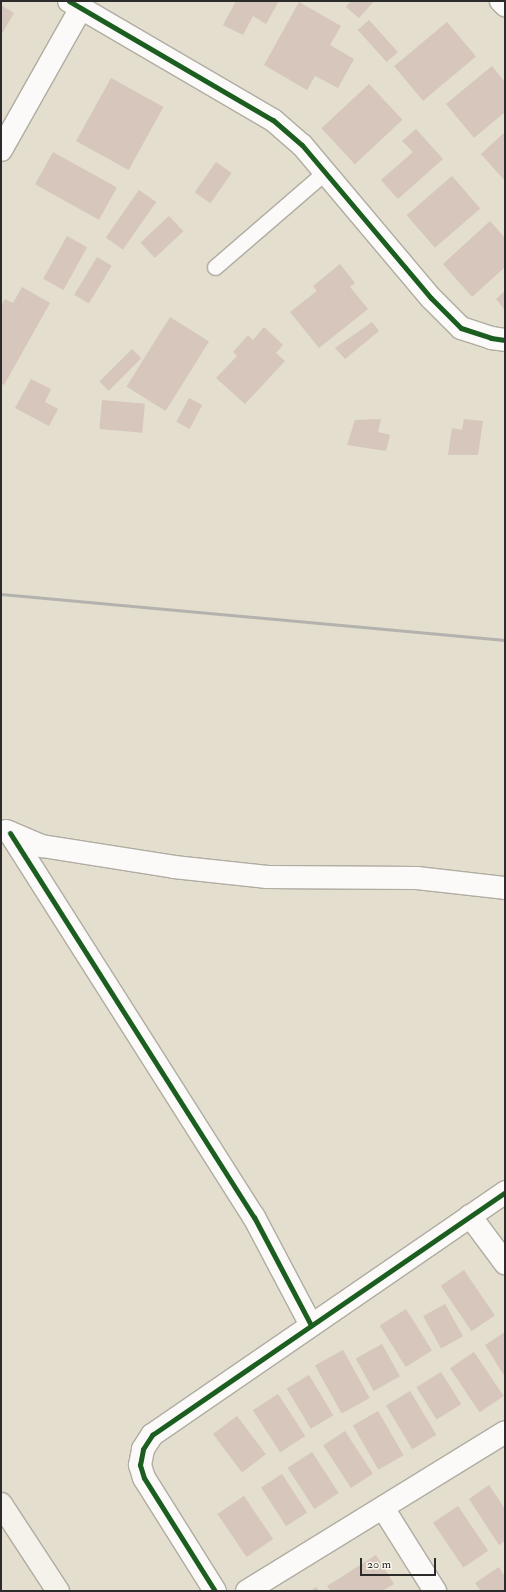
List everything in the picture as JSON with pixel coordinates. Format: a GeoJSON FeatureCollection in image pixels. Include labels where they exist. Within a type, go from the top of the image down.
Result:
{"type":"FeatureCollection","features":[{"type":"Feature","properties":{"kind":"street"},"geometry":{"type":"LineString","coordinates":[[501,1],[505,5]]}},
{"type":"Feature","properties":{"kind":"street"},"geometry":{"type":"LineString","coordinates":[[1,150],[75,4],[273,120],[302,145],[324,174],[431,298],[461,328],[491,338],[505,340]]}},
{"type":"Feature","properties":{"kind":"street"},"geometry":{"type":"LineString","coordinates":[[5,830],[42,846],[174,867],[267,877],[417,878],[505,888]]}},
{"type":"Feature","properties":{"kind":"street"},"geometry":{"type":"LineString","coordinates":[[5,830],[254,1217],[311,1325]]}},
{"type":"Feature","properties":{"kind":"street"},"geometry":{"type":"LineString","coordinates":[[215,1591],[144,1478],[140,1465],[143,1449],[152,1435],[505,1192]]}},
{"type":"Feature","properties":{"kind":"street"},"geometry":{"type":"LineString","coordinates":[[470,1216],[505,1263]]}},
{"type":"Feature","properties":{"kind":"street"},"geometry":{"type":"LineString","coordinates":[[246,1591],[505,1432]]}},
{"type":"Feature","properties":{"kind":"street"},"geometry":{"type":"LineString","coordinates":[[1,1504],[58,1591]]}},
{"type":"Feature","properties":{"kind":"street"},"geometry":{"type":"LineString","coordinates":[[383,1508],[434,1591]]}},
{"type":"Feature","properties":{"kind":"lane"},"geometry":{"type":"LineString","coordinates":[[215,267],[324,174]]}},
{"type":"Feature","properties":{"kind":"building"},"geometry":{"type":"Polygon","coordinates":[[[236,1],[279,1],[266,24],[253,16],[243,35],[223,25],[236,1]]]}},
{"type":"Feature","properties":{"kind":"building"},"geometry":{"type":"Polygon","coordinates":[[[351,1],[374,1],[359,18],[346,7],[351,1]]]}},
{"type":"Feature","properties":{"kind":"building"},"geometry":{"type":"Polygon","coordinates":[[[299,2],[341,26],[330,45],[354,59],[338,88],[315,76],[307,90],[264,65],[299,2]]]}},
{"type":"Feature","properties":{"kind":"building"},"geometry":{"type":"Polygon","coordinates":[[[1,5],[14,13],[1,35],[1,5]]]}},
{"type":"Feature","properties":{"kind":"building"},"geometry":{"type":"Polygon","coordinates":[[[369,20],[398,52],[387,62],[358,30],[369,20]]]}},
{"type":"Feature","properties":{"kind":"building"},"geometry":{"type":"Polygon","coordinates":[[[447,22],[476,56],[423,101],[394,66],[447,22]]]}},
{"type":"Feature","properties":{"kind":"building"},"geometry":{"type":"Polygon","coordinates":[[[492,66],[505,82],[505,112],[474,138],[446,104],[492,66]]]}},
{"type":"Feature","properties":{"kind":"building"},"geometry":{"type":"Polygon","coordinates":[[[111,78],[163,107],[129,170],[76,141],[111,78]]]}},
{"type":"Feature","properties":{"kind":"building"},"geometry":{"type":"Polygon","coordinates":[[[369,84],[402,120],[355,164],[321,128],[369,84]]]}},
{"type":"Feature","properties":{"kind":"building"},"geometry":{"type":"Polygon","coordinates":[[[416,129],[443,159],[398,199],[381,180],[413,152],[402,141],[416,129]]]}},
{"type":"Feature","properties":{"kind":"building"},"geometry":{"type":"Polygon","coordinates":[[[505,132],[505,181],[481,154],[505,132]]]}},
{"type":"Feature","properties":{"kind":"building"},"geometry":{"type":"Polygon","coordinates":[[[53,152],[117,187],[99,220],[35,184],[53,152]]]}},
{"type":"Feature","properties":{"kind":"building"},"geometry":{"type":"Polygon","coordinates":[[[216,162],[232,173],[210,203],[195,192],[216,162]]]}},
{"type":"Feature","properties":{"kind":"building"},"geometry":{"type":"Polygon","coordinates":[[[452,176],[480,208],[435,248],[407,215],[452,176]]]}},
{"type":"Feature","properties":{"kind":"building"},"geometry":{"type":"Polygon","coordinates":[[[139,190],[156,202],[123,250],[106,238],[139,190]]]}},
{"type":"Feature","properties":{"kind":"building"},"geometry":{"type":"Polygon","coordinates":[[[169,216],[183,231],[155,258],[140,243],[169,216]]]}},
{"type":"Feature","properties":{"kind":"building"},"geometry":{"type":"Polygon","coordinates":[[[490,221],[505,238],[505,267],[472,297],[443,264],[490,221]]]}},
{"type":"Feature","properties":{"kind":"building"},"geometry":{"type":"Polygon","coordinates":[[[67,236],[87,247],[63,290],[43,279],[67,236]]]}},
{"type":"Feature","properties":{"kind":"building"},"geometry":{"type":"Polygon","coordinates":[[[97,257],[112,266],[89,303],[74,295],[97,257]]]}},
{"type":"Feature","properties":{"kind":"building"},"geometry":{"type":"Polygon","coordinates":[[[340,264],[355,283],[350,287],[368,309],[319,348],[290,312],[317,291],[313,286],[340,264]]]}},
{"type":"Feature","properties":{"kind":"building"},"geometry":{"type":"Polygon","coordinates":[[[22,287],[50,303],[4,385],[1,383],[1,306],[5,299],[13,303],[22,287]]]}},
{"type":"Feature","properties":{"kind":"building"},"geometry":{"type":"Polygon","coordinates":[[[505,291],[505,310],[496,299],[505,291]]]}},
{"type":"Feature","properties":{"kind":"building"},"geometry":{"type":"Polygon","coordinates":[[[170,317],[209,341],[166,411],[127,387],[170,317]]]}},
{"type":"Feature","properties":{"kind":"building"},"geometry":{"type":"Polygon","coordinates":[[[372,322],[379,331],[345,359],[335,348],[372,322]]]}},
{"type":"Feature","properties":{"kind":"building"},"geometry":{"type":"Polygon","coordinates":[[[264,327],[283,345],[276,353],[285,361],[245,404],[216,378],[237,356],[233,352],[248,335],[253,340],[264,327]]]}},
{"type":"Feature","properties":{"kind":"building"},"geometry":{"type":"Polygon","coordinates":[[[132,349],[141,358],[109,391],[99,382],[132,349]]]}},
{"type":"Feature","properties":{"kind":"building"},"geometry":{"type":"Polygon","coordinates":[[[31,379],[51,389],[45,402],[58,409],[49,426],[15,408],[31,379]]]}},
{"type":"Feature","properties":{"kind":"building"},"geometry":{"type":"Polygon","coordinates":[[[189,398],[202,405],[190,429],[176,422],[189,398]]]}},
{"type":"Feature","properties":{"kind":"building"},"geometry":{"type":"Polygon","coordinates":[[[102,400],[145,404],[142,433],[99,429],[102,400]]]}},
{"type":"Feature","properties":{"kind":"building"},"geometry":{"type":"Polygon","coordinates":[[[381,419],[378,432],[390,435],[386,451],[347,445],[355,420],[381,419]]]}},
{"type":"Feature","properties":{"kind":"building"},"geometry":{"type":"Polygon","coordinates":[[[464,419],[483,421],[478,455],[448,455],[452,428],[462,430],[464,419]]]}},
{"type":"Feature","properties":{"kind":"building"},"geometry":{"type":"Polygon","coordinates":[[[464,1270],[495,1316],[472,1331],[441,1286],[464,1270]]]}},
{"type":"Feature","properties":{"kind":"building"},"geometry":{"type":"Polygon","coordinates":[[[445,1304],[463,1336],[441,1348],[423,1316],[445,1304]]]}},
{"type":"Feature","properties":{"kind":"building"},"geometry":{"type":"Polygon","coordinates":[[[406,1309],[432,1351],[406,1367],[380,1325],[406,1309]]]}},
{"type":"Feature","properties":{"kind":"building"},"geometry":{"type":"Polygon","coordinates":[[[505,1332],[505,1377],[485,1345],[505,1332]]]}},
{"type":"Feature","properties":{"kind":"building"},"geometry":{"type":"Polygon","coordinates":[[[382,1344],[400,1376],[374,1391],[356,1359],[382,1344]]]}},
{"type":"Feature","properties":{"kind":"building"},"geometry":{"type":"Polygon","coordinates":[[[343,1350],[370,1398],[342,1414],[315,1366],[343,1350]]]}},
{"type":"Feature","properties":{"kind":"building"},"geometry":{"type":"Polygon","coordinates":[[[474,1352],[504,1396],[480,1412],[450,1368],[474,1352]]]}},
{"type":"Feature","properties":{"kind":"building"},"geometry":{"type":"Polygon","coordinates":[[[441,1372],[461,1404],[437,1420],[416,1387],[441,1372]]]}},
{"type":"Feature","properties":{"kind":"building"},"geometry":{"type":"Polygon","coordinates":[[[309,1375],[333,1415],[311,1429],[287,1388],[309,1375]]]}},
{"type":"Feature","properties":{"kind":"building"},"geometry":{"type":"Polygon","coordinates":[[[410,1391],[436,1435],[412,1449],[386,1405],[410,1391]]]}},
{"type":"Feature","properties":{"kind":"building"},"geometry":{"type":"Polygon","coordinates":[[[278,1394],[305,1436],[280,1452],[253,1410],[278,1394]]]}},
{"type":"Feature","properties":{"kind":"building"},"geometry":{"type":"Polygon","coordinates":[[[378,1411],[404,1455],[378,1470],[353,1426],[378,1411]]]}},
{"type":"Feature","properties":{"kind":"building"},"geometry":{"type":"Polygon","coordinates":[[[237,1416],[266,1454],[242,1472],[213,1434],[237,1416]]]}},
{"type":"Feature","properties":{"kind":"building"},"geometry":{"type":"Polygon","coordinates":[[[345,1431],[373,1474],[351,1488],[323,1445],[345,1431]]]}},
{"type":"Feature","properties":{"kind":"building"},"geometry":{"type":"Polygon","coordinates":[[[312,1452],[339,1493],[314,1509],[288,1468],[312,1452]]]}},
{"type":"Feature","properties":{"kind":"building"},"geometry":{"type":"Polygon","coordinates":[[[282,1474],[307,1513],[286,1526],[261,1488],[282,1474]]]}},
{"type":"Feature","properties":{"kind":"building"},"geometry":{"type":"Polygon","coordinates":[[[489,1485],[505,1509],[505,1541],[499,1545],[469,1499],[489,1485]]]}},
{"type":"Feature","properties":{"kind":"building"},"geometry":{"type":"Polygon","coordinates":[[[244,1496],[273,1539],[247,1557],[217,1514],[244,1496]]]}},
{"type":"Feature","properties":{"kind":"building"},"geometry":{"type":"Polygon","coordinates":[[[458,1506],[488,1551],[463,1568],[433,1523],[458,1506]]]}},
{"type":"Feature","properties":{"kind":"building"},"geometry":{"type":"Polygon","coordinates":[[[376,1555],[394,1584],[382,1591],[331,1591],[327,1586],[376,1555]]]}},
{"type":"Feature","properties":{"kind":"building"},"geometry":{"type":"Polygon","coordinates":[[[499,1567],[505,1577],[505,1591],[481,1591],[475,1583],[499,1567]]]}},
{"type":"Feature","properties":{"kind":"building"},"geometry":{"type":"Polygon","coordinates":[[[316,1587],[319,1591],[311,1591],[316,1587]]]}},
{"type":"Feature","properties":{"kind":"railway"},"geometry":{"type":"LineString","coordinates":[[1,594],[505,640]]}},
{"type":"Feature","properties":{"kind":"cycle path"},"geometry":{"type":"LineString","coordinates":[[69,1],[273,120],[302,145],[431,298],[461,328],[491,338],[505,340]]}},
{"type":"Feature","properties":{"kind":"cycle path"},"geometry":{"type":"LineString","coordinates":[[10,833],[254,1217],[311,1325]]}},
{"type":"Feature","properties":{"kind":"cycle path"},"geometry":{"type":"LineString","coordinates":[[215,1591],[144,1478],[140,1465],[143,1449],[152,1435],[505,1192]]}}]}
